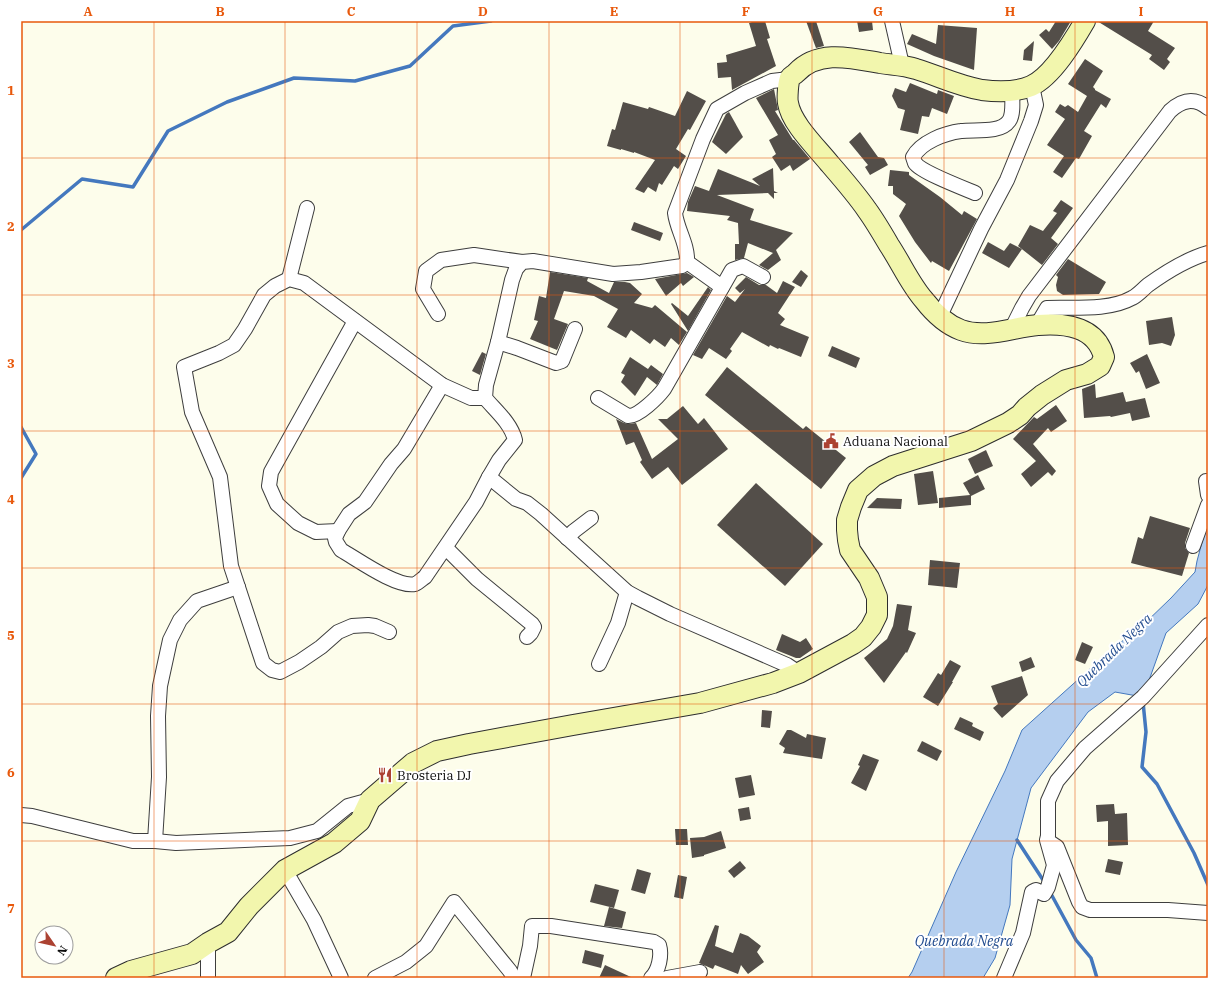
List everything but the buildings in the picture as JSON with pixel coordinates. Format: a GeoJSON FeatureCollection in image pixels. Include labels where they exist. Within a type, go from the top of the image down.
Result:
{"type":"FeatureCollection","features":[{"type":"Feature","properties":{"kind":"main road"},"geometry":{"type":"LineString","coordinates":[[116,978],[131,971],[192,954],[228,932],[249,906],[285,870],[334,843],[360,820],[370,800],[413,763],[437,751],[566,726],[700,703],[773,683],[799,673],[863,637],[871,627],[877,615],[877,597],[869,578],[850,550],[848,540],[847,520],[858,490],[874,476],[893,466],[971,441],[1008,423],[1020,415],[1027,407],[1048,391],[1066,380],[1087,374],[1100,366],[1104,357],[1102,347],[1094,337],[1084,330],[1062,325],[1037,325],[984,333],[963,331],[939,318],[922,298],[867,210],[794,120],[787,102],[789,79],[802,66],[818,59],[835,57],[862,59],[882,64],[902,65],[954,84],[984,90],[1012,90],[1032,86],[1046,75],[1061,58],[1085,21]]}},
{"type":"Feature","properties":{"kind":"street"},"geometry":{"type":"LineString","coordinates":[[892,21],[902,65]]}},
{"type":"Feature","properties":{"kind":"street"},"geometry":{"type":"LineString","coordinates":[[687,262],[686,249],[676,222],[675,213],[703,140],[717,109],[745,93],[772,81],[789,79]]}},
{"type":"Feature","properties":{"kind":"street"},"geometry":{"type":"LineString","coordinates":[[939,318],[981,229],[1007,180],[1031,121],[1036,105],[1032,86]]}},
{"type":"Feature","properties":{"kind":"street"},"geometry":{"type":"LineString","coordinates":[[975,193],[922,169],[915,163],[913,157],[921,147],[948,134],[962,131],[979,131],[1006,125],[1010,119],[1012,90]]}},
{"type":"Feature","properties":{"kind":"street"},"geometry":{"type":"LineString","coordinates":[[1011,330],[1029,296],[1170,111],[1179,103],[1193,101],[1208,108]]}},
{"type":"Feature","properties":{"kind":"street"},"geometry":{"type":"LineString","coordinates":[[289,279],[307,208]]}},
{"type":"Feature","properties":{"kind":"street"},"geometry":{"type":"LineString","coordinates":[[1037,325],[1047,308],[1102,307],[1132,298],[1165,273],[1198,256],[1208,253]]}},
{"type":"Feature","properties":{"kind":"street"},"geometry":{"type":"LineString","coordinates":[[438,314],[423,289],[426,271],[441,260],[474,255],[522,262],[533,261],[613,274],[675,268],[682,266],[687,262]]}},
{"type":"Feature","properties":{"kind":"street"},"geometry":{"type":"LineString","coordinates":[[442,385],[404,449],[391,464],[365,502],[348,514],[335,538],[341,550],[383,576],[406,583],[415,584],[425,577],[476,502],[488,478],[515,440],[506,423],[485,398],[486,385],[516,269],[522,262]]}},
{"type":"Feature","properties":{"kind":"street"},"geometry":{"type":"LineString","coordinates":[[687,262],[722,287]]}},
{"type":"Feature","properties":{"kind":"street"},"geometry":{"type":"LineString","coordinates":[[598,398],[628,416],[634,416],[664,388],[732,270],[743,266],[763,277]]}},
{"type":"Feature","properties":{"kind":"street"},"geometry":{"type":"LineString","coordinates":[[389,632],[375,626],[352,626],[338,632],[321,647],[299,662],[280,672],[276,672],[263,664],[231,566],[220,477],[192,412],[184,367],[219,353],[234,345],[245,330],[264,295],[275,286],[289,279],[304,283],[442,385],[472,398],[485,398]]}},
{"type":"Feature","properties":{"kind":"street"},"geometry":{"type":"LineString","coordinates":[[338,531],[316,532],[298,523],[277,504],[269,486],[271,472],[355,321]]}},
{"type":"Feature","properties":{"kind":"street"},"geometry":{"type":"LineString","coordinates":[[498,342],[556,363],[562,361],[575,329]]}},
{"type":"Feature","properties":{"kind":"street"},"geometry":{"type":"LineString","coordinates":[[488,478],[516,498],[527,503],[627,592],[670,614],[787,665],[799,673]]}},
{"type":"Feature","properties":{"kind":"street"},"geometry":{"type":"LineString","coordinates":[[1193,546],[1208,505]]}},
{"type":"Feature","properties":{"kind":"street"},"geometry":{"type":"LineString","coordinates":[[567,538],[591,518]]}},
{"type":"Feature","properties":{"kind":"street"},"geometry":{"type":"LineString","coordinates":[[446,548],[477,579],[532,624],[534,627],[527,637]]}},
{"type":"Feature","properties":{"kind":"street"},"geometry":{"type":"LineString","coordinates":[[155,841],[159,777],[158,716],[160,686],[170,640],[180,620],[197,601],[238,587]]}},
{"type":"Feature","properties":{"kind":"street"},"geometry":{"type":"LineString","coordinates":[[599,664],[618,622],[627,592]]}},
{"type":"Feature","properties":{"kind":"street"},"geometry":{"type":"LineString","coordinates":[[1004,978],[1023,933],[1032,892],[1036,890],[1044,894],[1048,887],[1054,865],[1047,840],[1048,801],[1057,781],[1085,748],[1143,697],[1208,625]]}},
{"type":"Feature","properties":{"kind":"street"},"geometry":{"type":"LineString","coordinates":[[21,815],[32,816],[133,841],[176,843],[290,838],[317,831],[348,806],[370,800]]}},
{"type":"Feature","properties":{"kind":"street"},"geometry":{"type":"LineString","coordinates":[[1047,840],[1057,847],[1082,907],[1090,910],[1168,910],[1208,913]]}},
{"type":"Feature","properties":{"kind":"street"},"geometry":{"type":"LineString","coordinates":[[285,870],[314,920],[341,978]]}},
{"type":"Feature","properties":{"kind":"street"},"geometry":{"type":"LineString","coordinates":[[376,978],[406,962],[426,946],[454,902],[514,978]]}},
{"type":"Feature","properties":{"kind":"street"},"geometry":{"type":"LineString","coordinates":[[523,978],[530,946],[532,926],[545,926],[654,942],[659,945],[661,952],[654,975],[651,978]]}},
{"type":"Feature","properties":{"kind":"street"},"geometry":{"type":"LineString","coordinates":[[208,943],[208,978]]}},
{"type":"Feature","properties":{"kind":"street"},"geometry":{"type":"LineString","coordinates":[[667,978],[700,972]]}},
{"type":"Feature","properties":{"kind":"water","name":"Quebrada Negra"},"geometry":{"type":"Polygon","coordinates":[[[1208,520],[1208,585],[1198,604],[1166,633],[1143,697],[1115,692],[1088,712],[1031,788],[1012,859],[1010,905],[995,958],[983,978],[908,978],[956,872],[1005,771],[1022,730],[1112,649],[1142,626],[1195,572],[1208,520]]]}},
{"type":"Feature","properties":{"kind":"waterway"},"geometry":{"type":"LineString","coordinates":[[21,230],[82,179],[133,187],[168,131],[227,102],[294,78],[355,81],[410,66],[453,26],[491,21]]}},
{"type":"Feature","properties":{"kind":"waterway"},"geometry":{"type":"LineString","coordinates":[[21,427],[36,454],[21,478]]}},
{"type":"Feature","properties":{"kind":"waterway"},"geometry":{"type":"LineString","coordinates":[[1143,702],[1146,732],[1142,767],[1157,784],[1194,853],[1208,885]]}},
{"type":"Feature","properties":{"kind":"waterway"},"geometry":{"type":"LineString","coordinates":[[1017,840],[1045,883]]}},
{"type":"Feature","properties":{"kind":"waterway"},"geometry":{"type":"LineString","coordinates":[[1050,892],[1076,940],[1091,958],[1097,978]]}},
{"type":"Feature","properties":{"kind":"place","name":"Aduana Nacional"},"geometry":{"type":"Point","coordinates":[831,441]}},
{"type":"Feature","properties":{"kind":"place","name":"Brosteria DJ"},"geometry":{"type":"Point","coordinates":[385,775]}}]}
